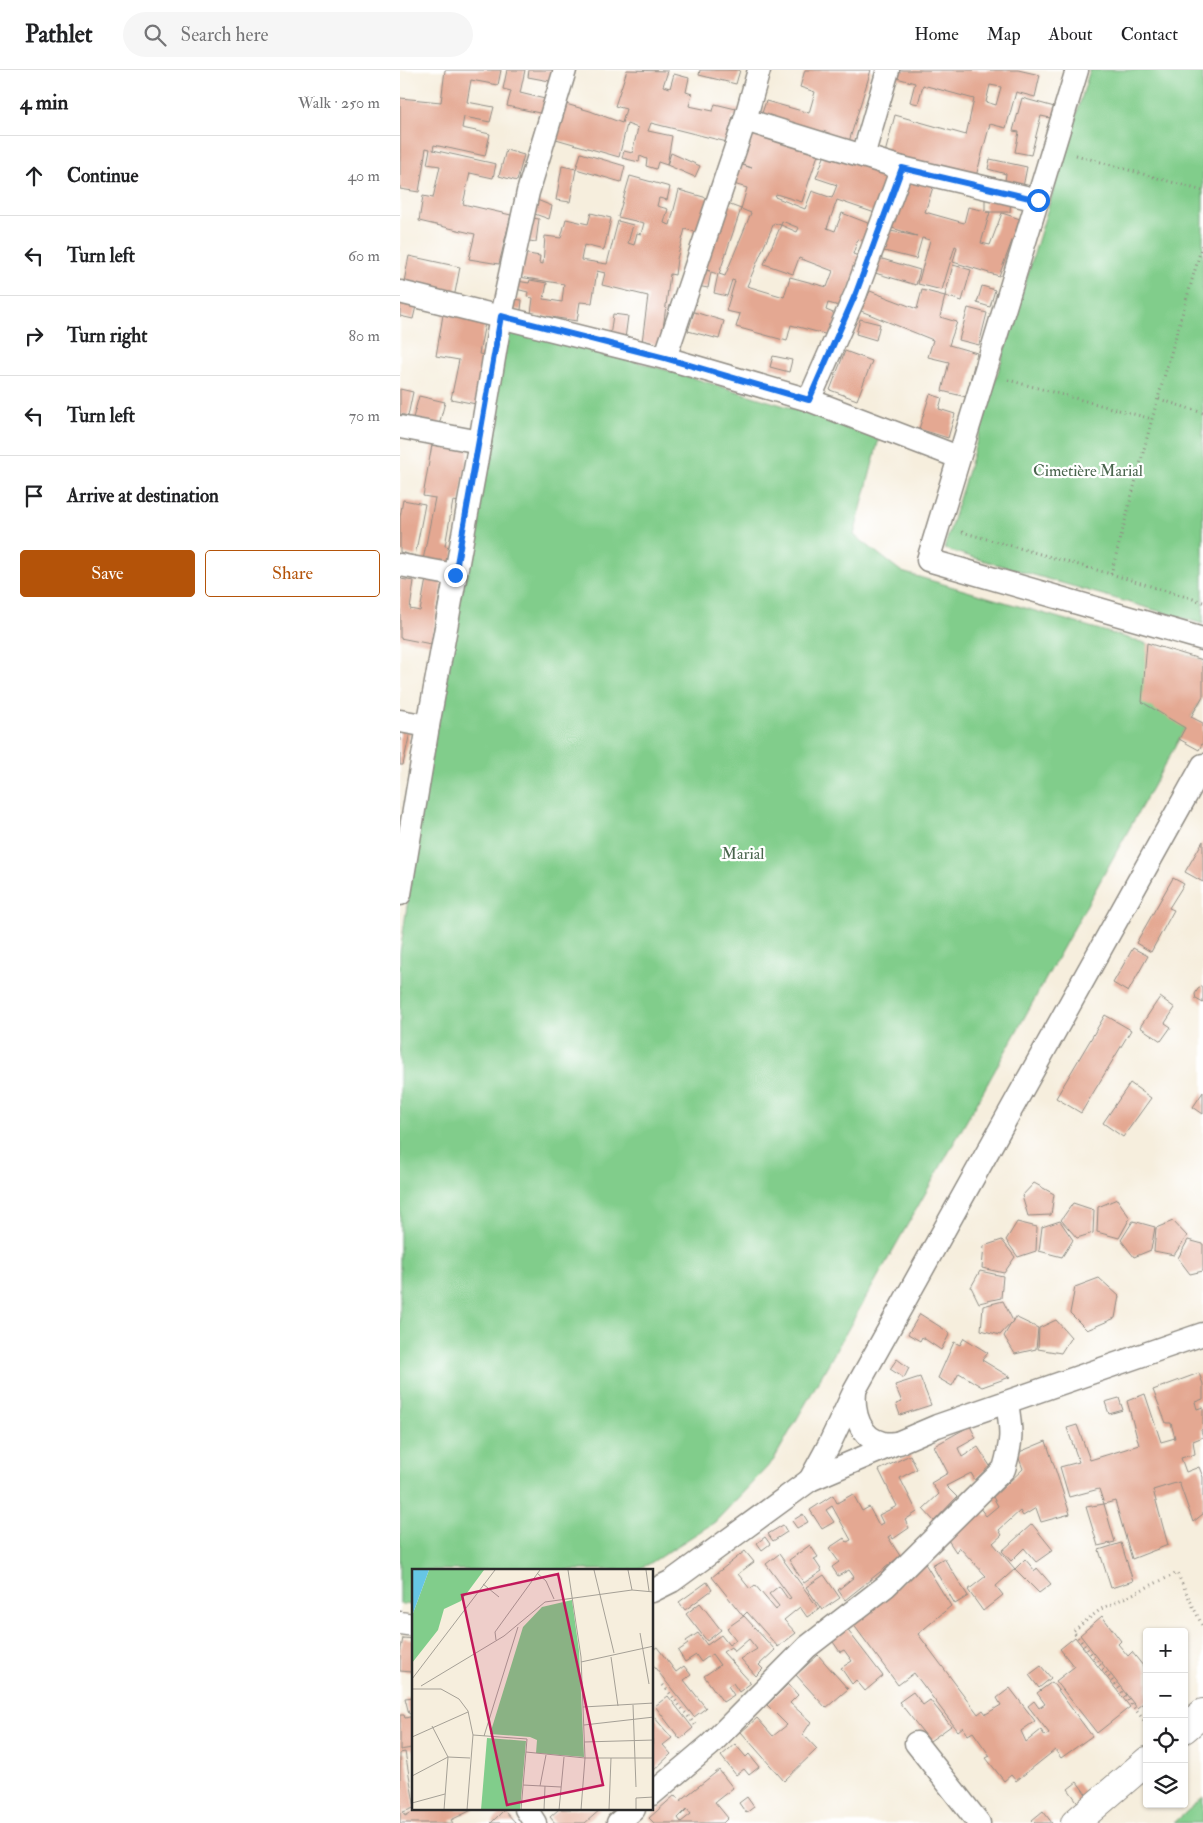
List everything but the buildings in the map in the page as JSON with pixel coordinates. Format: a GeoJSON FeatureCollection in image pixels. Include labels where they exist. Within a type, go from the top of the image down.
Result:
{"type":"FeatureCollection","features":[{"type":"Feature","properties":{"kind":"street"},"geometry":{"type":"LineString","coordinates":[[400,894],[501,316],[528,192],[565,70]]}},
{"type":"Feature","properties":{"kind":"street"},"geometry":{"type":"LineString","coordinates":[[665,358],[759,70]]}},
{"type":"Feature","properties":{"kind":"street"},"geometry":{"type":"LineString","coordinates":[[862,156],[888,70]]}},
{"type":"Feature","properties":{"kind":"street"},"geometry":{"type":"LineString","coordinates":[[1077,70],[928,560],[1203,640]]}},
{"type":"Feature","properties":{"kind":"street"},"geometry":{"type":"LineString","coordinates":[[744,120],[902,168],[1038,200]]}},
{"type":"Feature","properties":{"kind":"street"},"geometry":{"type":"LineString","coordinates":[[809,400],[856,293],[902,168]]}},
{"type":"Feature","properties":{"kind":"street"},"geometry":{"type":"LineString","coordinates":[[400,292],[665,358],[809,400],[958,457]]}},
{"type":"Feature","properties":{"kind":"street"},"geometry":{"type":"LineString","coordinates":[[400,427],[480,442]]}},
{"type":"Feature","properties":{"kind":"street"},"geometry":{"type":"LineString","coordinates":[[400,564],[455,575]]}},
{"type":"Feature","properties":{"kind":"street"},"geometry":{"type":"LineString","coordinates":[[400,721],[428,726]]}},
{"type":"Feature","properties":{"kind":"street"},"geometry":{"type":"LineString","coordinates":[[810,1480],[855,1390],[1203,765]]}},
{"type":"Feature","properties":{"kind":"street"},"geometry":{"type":"LineString","coordinates":[[654,1590],[680,1576],[810,1480],[937,1426],[1203,1334]]}},
{"type":"Feature","properties":{"kind":"street"},"geometry":{"type":"LineString","coordinates":[[855,1390],[853,1406],[858,1422],[869,1436],[883,1443],[899,1443]]}},
{"type":"Feature","properties":{"kind":"street"},"geometry":{"type":"LineString","coordinates":[[654,1792],[710,1744],[807,1647],[886,1586],[1004,1470],[1010,1447],[1011,1428],[1007,1403]]}},
{"type":"Feature","properties":{"kind":"street"},"geometry":{"type":"LineString","coordinates":[[1188,1726],[1203,1713]]}},
{"type":"Feature","properties":{"kind":"street"},"geometry":{"type":"LineString","coordinates":[[916,1743],[979,1823]]}},
{"type":"Feature","properties":{"kind":"street"},"geometry":{"type":"LineString","coordinates":[[1075,1823],[1145,1763]]}},
{"type":"Feature","properties":{"kind":"street"},"geometry":{"type":"LineString","coordinates":[[527,1810],[535,1823]]}},
{"type":"Feature","properties":{"kind":"street"},"geometry":{"type":"LineString","coordinates":[[618,1823],[633,1810]]}},
{"type":"Feature","properties":{"kind":"path"},"geometry":{"type":"LineString","coordinates":[[1054,149],[1203,191]]}},
{"type":"Feature","properties":{"kind":"path"},"geometry":{"type":"LineString","coordinates":[[1111,574],[1152,419],[1203,242]]}},
{"type":"Feature","properties":{"kind":"path"},"geometry":{"type":"LineString","coordinates":[[984,374],[1152,419]]}},
{"type":"Feature","properties":{"kind":"path"},"geometry":{"type":"LineString","coordinates":[[1159,399],[1203,413]]}},
{"type":"Feature","properties":{"kind":"path"},"geometry":{"type":"LineString","coordinates":[[938,526],[1111,574],[1203,602]]}},
{"type":"Feature","properties":{"kind":"path"},"geometry":{"type":"LineString","coordinates":[[1143,1719],[1073,1631],[1101,1609],[1177,1573],[1203,1627]]}},
{"type":"Feature","properties":{"kind":"path"},"geometry":{"type":"LineString","coordinates":[[663,1685],[710,1744]]}},
{"type":"Feature","properties":{"kind":"green space","name":"Cimetière Marial"},"geometry":{"type":"Polygon","coordinates":[[[1090,70],[1203,70],[1203,624],[944,549],[1090,70]]]}},
{"type":"Feature","properties":{"kind":"green space","name":"Marial"},"geometry":{"type":"Polygon","coordinates":[[[505,325],[677,373],[880,435],[854,535],[902,572],[1203,660],[1203,696],[979,1099],[773,1461],[715,1522],[638,1569],[412,1569],[412,1605],[400,1604],[400,953],[438,698],[505,325]]]}},
{"type":"Feature","properties":{"kind":"green space"},"geometry":{"type":"Polygon","coordinates":[[[1203,1797],[1203,1823],[1174,1823],[1203,1797]]]}},
{"type":"Feature","properties":{"kind":"route"},"geometry":{"type":"LineString","coordinates":[[455,575],[501,316],[665,358],[809,400],[856,293],[902,168],[1038,200]]}}]}
